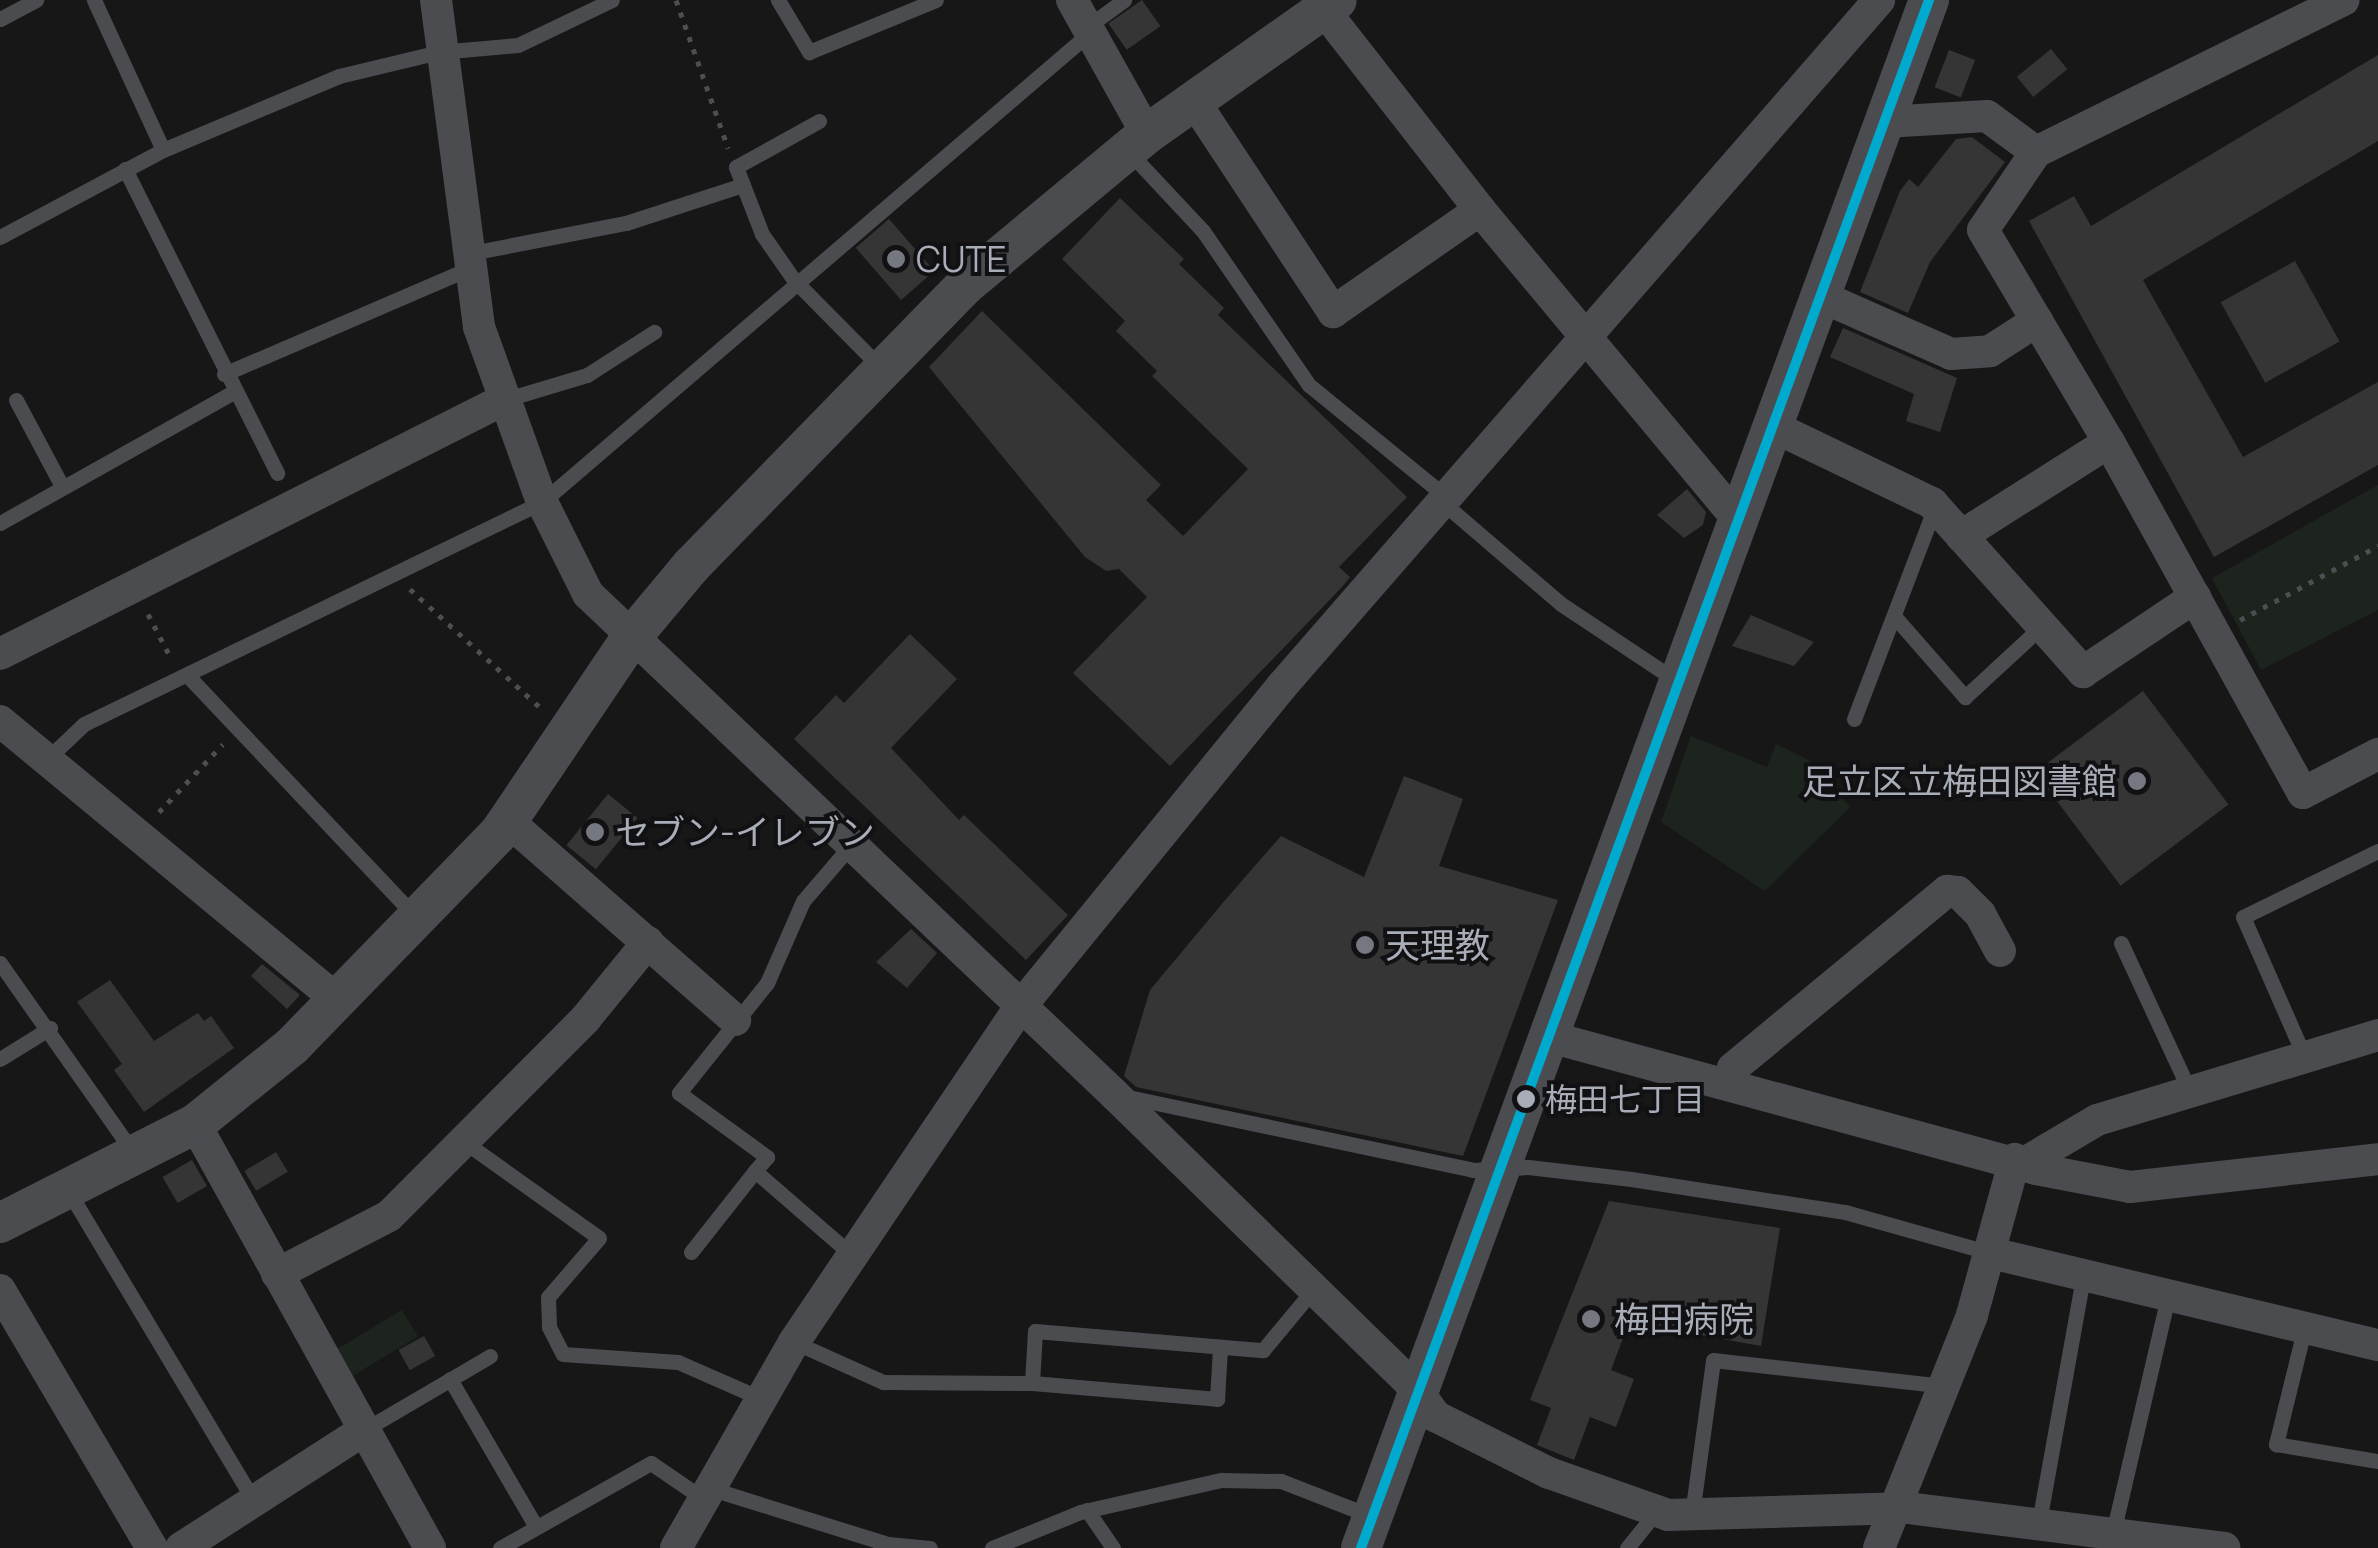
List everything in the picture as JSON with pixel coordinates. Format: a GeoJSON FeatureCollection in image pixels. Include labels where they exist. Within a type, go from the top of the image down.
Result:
{"type":"FeatureCollection","features":[{"type":"Feature","properties":{"kind":"street"},"geometry":{"type":"LineString","coordinates":[[436,0],[466,261],[502,400],[570,568],[630,639],[1114,1094],[1417,1390],[1435,1416],[1549,1473],[1656,1512],[1894,1508],[2039,1522],[2224,1548]]}},
{"type":"Feature","properties":{"kind":"street"},"geometry":{"type":"LineString","coordinates":[[676,1548],[794,1342],[855,1258],[1021,1006],[1176,812],[1443,499],[1879,0]]}},
{"type":"Feature","properties":{"kind":"street"},"geometry":{"type":"LineString","coordinates":[[1367,1532],[1929,0]]}},
{"type":"Feature","properties":{"kind":"street"},"geometry":{"type":"LineString","coordinates":[[2342,0],[2036,152],[1983,230],[2109,442],[2304,792],[2378,754]]}},
{"type":"Feature","properties":{"kind":"street"},"geometry":{"type":"LineString","coordinates":[[0,1223],[136,1158],[195,1124],[292,1046],[508,822],[630,639],[691,566],[964,286],[1137,142],[1330,5],[1480,210],[1737,518]]}},
{"type":"Feature","properties":{"kind":"street"},"geometry":{"type":"LineString","coordinates":[[1081,21],[1137,142]]}},
{"type":"Feature","properties":{"kind":"street"},"geometry":{"type":"LineString","coordinates":[[1194,101],[1334,312],[1480,210]]}},
{"type":"Feature","properties":{"kind":"street"},"geometry":{"type":"LineString","coordinates":[[1884,122],[1987,116],[2036,152]]}},
{"type":"Feature","properties":{"kind":"street"},"geometry":{"type":"LineString","coordinates":[[1822,297],[1950,354],[1990,350],[2036,322]]}},
{"type":"Feature","properties":{"kind":"street"},"geometry":{"type":"LineString","coordinates":[[5,641],[133,585],[502,400]]}},
{"type":"Feature","properties":{"kind":"street"},"geometry":{"type":"LineString","coordinates":[[1772,426],[1935,507],[2084,672],[2194,596]]}},
{"type":"Feature","properties":{"kind":"street"},"geometry":{"type":"LineString","coordinates":[[1961,536],[2109,442]]}},
{"type":"Feature","properties":{"kind":"street"},"geometry":{"type":"LineString","coordinates":[[0,721],[336,999]]}},
{"type":"Feature","properties":{"kind":"street"},"geometry":{"type":"LineString","coordinates":[[508,822],[736,1020]]}},
{"type":"Feature","properties":{"kind":"street"},"geometry":{"type":"LineString","coordinates":[[1728,1084],[1733,1068],[1948,892],[1958,892],[1980,914],[2000,951]]}},
{"type":"Feature","properties":{"kind":"street"},"geometry":{"type":"LineString","coordinates":[[277,1274],[389,1216],[466,1143],[586,1018],[648,942]]}},
{"type":"Feature","properties":{"kind":"street"},"geometry":{"type":"LineString","coordinates":[[1879,1548],[1944,1386],[2021,1160],[2097,1120],[2378,1035]]}},
{"type":"Feature","properties":{"kind":"street"},"geometry":{"type":"LineString","coordinates":[[1550,1037],[2130,1187],[2378,1159]]}},
{"type":"Feature","properties":{"kind":"street"},"geometry":{"type":"LineString","coordinates":[[195,1124],[361,1432],[430,1548]]}},
{"type":"Feature","properties":{"kind":"street"},"geometry":{"type":"LineString","coordinates":[[1991,1253],[2169,1292],[2378,1345]]}},
{"type":"Feature","properties":{"kind":"street"},"geometry":{"type":"LineString","coordinates":[[0,1290],[152,1548]]}},
{"type":"Feature","properties":{"kind":"street"},"geometry":{"type":"LineString","coordinates":[[181,1548],[361,1432]]}},
{"type":"Feature","properties":{"kind":"lane"},"geometry":{"type":"LineString","coordinates":[[0,19],[36,0]]}},
{"type":"Feature","properties":{"kind":"lane"},"geometry":{"type":"LineString","coordinates":[[94,0],[163,150]]}},
{"type":"Feature","properties":{"kind":"lane"},"geometry":{"type":"LineString","coordinates":[[0,237],[163,150],[339,76],[439,52],[518,45],[586,6],[612,0]]}},
{"type":"Feature","properties":{"kind":"lane"},"geometry":{"type":"LineString","coordinates":[[778,0],[809,52],[936,0]]}},
{"type":"Feature","properties":{"kind":"lane"},"geometry":{"type":"LineString","coordinates":[[46,760],[84,724],[542,502],[1081,21],[1124,0]]}},
{"type":"Feature","properties":{"kind":"lane"},"geometry":{"type":"LineString","coordinates":[[819,121],[736,167],[762,234],[794,280],[882,370]]}},
{"type":"Feature","properties":{"kind":"lane"},"geometry":{"type":"LineString","coordinates":[[1137,142],[1310,385],[1561,604],[1677,681]]}},
{"type":"Feature","properties":{"kind":"lane"},"geometry":{"type":"LineString","coordinates":[[125,170],[233,392],[277,472]]}},
{"type":"Feature","properties":{"kind":"lane"},"geometry":{"type":"LineString","coordinates":[[224,374],[466,261],[626,223],[743,185]]}},
{"type":"Feature","properties":{"kind":"lane"},"geometry":{"type":"LineString","coordinates":[[502,400],[587,375],[654,332]]}},
{"type":"Feature","properties":{"kind":"lane"},"geometry":{"type":"LineString","coordinates":[[0,523],[233,392]]}},
{"type":"Feature","properties":{"kind":"lane"},"geometry":{"type":"LineString","coordinates":[[16,400],[62,486]]}},
{"type":"Feature","properties":{"kind":"lane"},"geometry":{"type":"LineString","coordinates":[[1854,719],[1935,507]]}},
{"type":"Feature","properties":{"kind":"lane"},"geometry":{"type":"LineString","coordinates":[[1894,616],[1966,697],[2042,626]]}},
{"type":"Feature","properties":{"kind":"lane"},"geometry":{"type":"LineString","coordinates":[[184,676],[416,918]]}},
{"type":"Feature","properties":{"kind":"lane"},"geometry":{"type":"LineString","coordinates":[[692,1252],[767,1156],[679,1093],[767,983],[804,901],[852,844]]}},
{"type":"Feature","properties":{"kind":"lane"},"geometry":{"type":"LineString","coordinates":[[2305,1058],[2244,917],[2378,851]]}},
{"type":"Feature","properties":{"kind":"lane"},"geometry":{"type":"LineString","coordinates":[[2121,943],[2191,1094]]}},
{"type":"Feature","properties":{"kind":"lane"},"geometry":{"type":"LineString","coordinates":[[0,963],[50,1028],[136,1158]]}},
{"type":"Feature","properties":{"kind":"lane"},"geometry":{"type":"LineString","coordinates":[[0,1058],[50,1028]]}},
{"type":"Feature","properties":{"kind":"lane"},"geometry":{"type":"LineString","coordinates":[[1114,1094],[1502,1170],[1631,1178],[1845,1212],[1991,1253]]}},
{"type":"Feature","properties":{"kind":"lane"},"geometry":{"type":"LineString","coordinates":[[466,1143],[599,1238],[548,1297],[549,1327],[563,1354],[678,1362],[760,1398]]}},
{"type":"Feature","properties":{"kind":"lane"},"geometry":{"type":"LineString","coordinates":[[755,1171],[855,1258]]}},
{"type":"Feature","properties":{"kind":"lane"},"geometry":{"type":"LineString","coordinates":[[69,1192],[254,1500]]}},
{"type":"Feature","properties":{"kind":"lane"},"geometry":{"type":"LineString","coordinates":[[2039,1522],[2084,1272]]}},
{"type":"Feature","properties":{"kind":"lane"},"geometry":{"type":"LineString","coordinates":[[1032,1384],[1036,1331],[1263,1350],[1313,1290]]}},
{"type":"Feature","properties":{"kind":"lane"},"geometry":{"type":"LineString","coordinates":[[2113,1532],[2169,1292]]}},
{"type":"Feature","properties":{"kind":"lane"},"geometry":{"type":"LineString","coordinates":[[2305,1326],[2276,1444],[2378,1461]]}},
{"type":"Feature","properties":{"kind":"lane"},"geometry":{"type":"LineString","coordinates":[[794,1342],[884,1382],[1032,1384],[1217,1399],[1220,1349]]}},
{"type":"Feature","properties":{"kind":"lane"},"geometry":{"type":"LineString","coordinates":[[361,1432],[490,1356]]}},
{"type":"Feature","properties":{"kind":"lane"},"geometry":{"type":"LineString","coordinates":[[1692,1514],[1713,1360],[1944,1386]]}},
{"type":"Feature","properties":{"kind":"lane"},"geometry":{"type":"LineString","coordinates":[[450,1379],[536,1527]]}},
{"type":"Feature","properties":{"kind":"lane"},"geometry":{"type":"LineString","coordinates":[[500,1548],[651,1463],[708,1495],[888,1544],[930,1548]]}},
{"type":"Feature","properties":{"kind":"lane"},"geometry":{"type":"LineString","coordinates":[[992,1548],[1087,1510],[1221,1480],[1281,1481],[1367,1532]]}},
{"type":"Feature","properties":{"kind":"lane"},"geometry":{"type":"LineString","coordinates":[[1087,1510],[1113,1548]]}},
{"type":"Feature","properties":{"kind":"lane"},"geometry":{"type":"LineString","coordinates":[[1626,1548],[1656,1512]]}},
{"type":"Feature","properties":{"kind":"path"},"geometry":{"type":"LineString","coordinates":[[676,0],[736,167]]}},
{"type":"Feature","properties":{"kind":"path"},"geometry":{"type":"LineString","coordinates":[[2215,633],[2378,546]]}},
{"type":"Feature","properties":{"kind":"path"},"geometry":{"type":"LineString","coordinates":[[393,574],[568,732]]}},
{"type":"Feature","properties":{"kind":"path"},"geometry":{"type":"LineString","coordinates":[[133,585],[184,676]]}},
{"type":"Feature","properties":{"kind":"path"},"geometry":{"type":"LineString","coordinates":[[137,834],[236,730]]}},
{"type":"Feature","properties":{"kind":"shaded area"},"geometry":{"type":"Polygon","coordinates":[[[2378,485],[2378,610],[2261,670],[2212,578],[2378,485]]]}},
{"type":"Feature","properties":{"kind":"shaded area"},"geometry":{"type":"Polygon","coordinates":[[[1691,736],[1767,767],[1776,744],[1807,759],[1850,807],[1765,891],[1661,822],[1691,736]]]}},
{"type":"Feature","properties":{"kind":"shaded area"},"geometry":{"type":"Polygon","coordinates":[[[402,1310],[418,1337],[349,1378],[333,1352],[402,1310]]]}},
{"type":"Feature","properties":{"kind":"building"},"geometry":{"type":"Polygon","coordinates":[[[1142,0],[1160,26],[1127,50],[1108,24],[1142,0]]]}},
{"type":"Feature","properties":{"kind":"building"},"geometry":{"type":"Polygon","coordinates":[[[2051,49],[2067,69],[2033,97],[2017,77],[2051,49]]]}},
{"type":"Feature","properties":{"kind":"building"},"geometry":{"type":"Polygon","coordinates":[[[1949,50],[1975,60],[1961,97],[1935,87],[1949,50]]]}},
{"type":"Feature","properties":{"kind":"building"},"geometry":{"type":"Polygon","coordinates":[[[2378,55],[2378,141],[2143,280],[2243,457],[2378,382],[2378,465],[2214,557],[2029,221],[2074,196],[2091,226],[2378,55]]]}},
{"type":"Feature","properties":{"kind":"building"},"geometry":{"type":"Polygon","coordinates":[[[1972,137],[2005,162],[1930,262],[1908,313],[1860,292],[1900,191],[1909,179],[1918,187],[1956,139],[1972,137]]]}},
{"type":"Feature","properties":{"kind":"building"},"geometry":{"type":"Polygon","coordinates":[[[1120,198],[1184,259],[1179,264],[1224,308],[1218,315],[1407,497],[1339,567],[1350,577],[1342,587],[1170,766],[1073,673],[1147,597],[1119,569],[1106,571],[1085,557],[929,367],[982,311],[1161,485],[1146,500],[1183,536],[1248,469],[1152,376],[1157,371],[1116,331],[1125,321],[1062,259],[1120,198]]]}},
{"type":"Feature","properties":{"kind":"building","name":"CUTE"},"geometry":{"type":"Polygon","coordinates":[[[889,219],[934,271],[901,300],[856,248],[889,219]]]}},
{"type":"Feature","properties":{"kind":"building"},"geometry":{"type":"Polygon","coordinates":[[[2295,261],[2340,341],[2265,383],[2221,302],[2295,261]]]}},
{"type":"Feature","properties":{"kind":"building"},"geometry":{"type":"Polygon","coordinates":[[[1843,328],[1957,378],[1940,432],[1906,421],[1914,394],[1830,357],[1843,328]]]}},
{"type":"Feature","properties":{"kind":"building"},"geometry":{"type":"Polygon","coordinates":[[[1687,489],[1706,512],[1703,525],[1684,538],[1657,515],[1687,489]]]}},
{"type":"Feature","properties":{"kind":"building"},"geometry":{"type":"Polygon","coordinates":[[[1751,615],[1814,642],[1794,666],[1732,646],[1751,615]]]}},
{"type":"Feature","properties":{"kind":"building"},"geometry":{"type":"Polygon","coordinates":[[[910,634],[957,679],[891,748],[959,820],[964,815],[1068,915],[1026,960],[794,739],[836,695],[844,703],[910,634]]]}},
{"type":"Feature","properties":{"kind":"building"},"geometry":{"type":"Polygon","coordinates":[[[2143,691],[2228,804],[2121,886],[2035,772],[2143,691]]]}},
{"type":"Feature","properties":{"kind":"building","name":"天理教"},"geometry":{"type":"Polygon","coordinates":[[[1404,776],[1463,799],[1439,866],[1558,900],[1463,1156],[1136,1087],[1124,1076],[1150,990],[1226,899],[1281,836],[1364,877],[1404,776]]]}},
{"type":"Feature","properties":{"kind":"building"},"geometry":{"type":"Polygon","coordinates":[[[608,794],[638,818],[596,869],[566,845],[608,794]]]}},
{"type":"Feature","properties":{"kind":"building"},"geometry":{"type":"Polygon","coordinates":[[[911,929],[937,953],[907,988],[876,962],[911,929]]]}},
{"type":"Feature","properties":{"kind":"building"},"geometry":{"type":"Polygon","coordinates":[[[262,964],[300,995],[287,1009],[251,976],[262,964]]]}},
{"type":"Feature","properties":{"kind":"building"},"geometry":{"type":"Polygon","coordinates":[[[110,980],[154,1041],[198,1013],[204,1021],[211,1016],[234,1048],[144,1112],[114,1070],[122,1064],[77,1002],[110,980]]]}},
{"type":"Feature","properties":{"kind":"building"},"geometry":{"type":"Polygon","coordinates":[[[276,1152],[288,1172],[256,1191],[244,1171],[276,1152]]]}},
{"type":"Feature","properties":{"kind":"building"},"geometry":{"type":"Polygon","coordinates":[[[192,1160],[207,1186],[178,1203],[163,1177],[192,1160]]]}},
{"type":"Feature","properties":{"kind":"building"},"geometry":{"type":"Polygon","coordinates":[[[1609,1201],[1780,1228],[1761,1346],[1629,1322],[1611,1370],[1634,1379],[1616,1427],[1590,1417],[1574,1460],[1537,1445],[1551,1408],[1530,1400],[1609,1201]]]}},
{"type":"Feature","properties":{"kind":"building"},"geometry":{"type":"Polygon","coordinates":[[[424,1336],[435,1356],[410,1370],[399,1350],[424,1336]]]}},
{"type":"Feature","properties":{"kind":"transit line"},"geometry":{"type":"LineString","coordinates":[[1361,1548],[1929,0]]}},
{"type":"Feature","properties":{"kind":"place","name":"CUTE"},"geometry":{"type":"Point","coordinates":[896,259]}},
{"type":"Feature","properties":{"kind":"place","name":"足立区立梅田図書館"},"geometry":{"type":"Point","coordinates":[2137,781]}},
{"type":"Feature","properties":{"kind":"place","name":"セブン-イレブン"},"geometry":{"type":"Point","coordinates":[595,832]}},
{"type":"Feature","properties":{"kind":"place","name":"天理教"},"geometry":{"type":"Point","coordinates":[1365,945]}},
{"type":"Feature","properties":{"kind":"place","name":"梅田七丁目"},"geometry":{"type":"Point","coordinates":[1526,1099]}},
{"type":"Feature","properties":{"kind":"place","name":"梅田病院"},"geometry":{"type":"Point","coordinates":[1591,1319]}}]}
